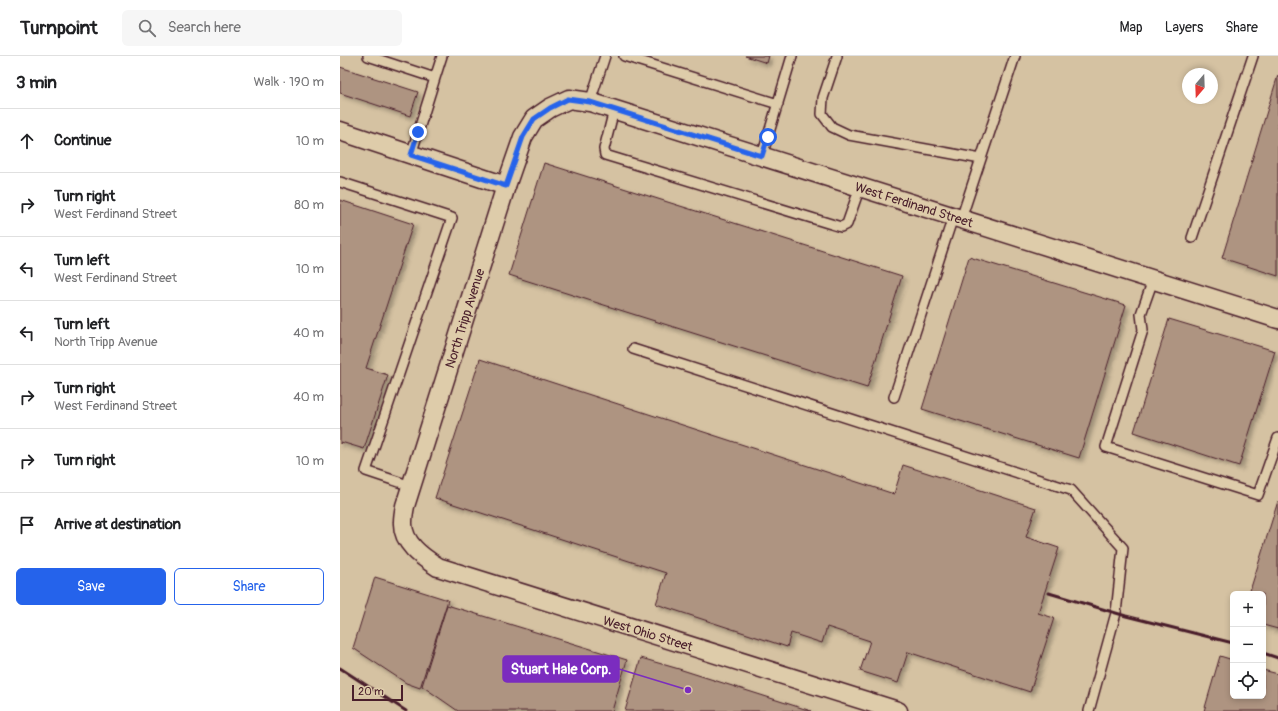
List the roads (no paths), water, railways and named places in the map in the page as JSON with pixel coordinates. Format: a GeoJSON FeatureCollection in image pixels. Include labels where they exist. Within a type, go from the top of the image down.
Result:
{"type":"FeatureCollection","features":[{"type":"Feature","properties":{"kind":"street","name":"West Ferdinand Street"},"geometry":{"type":"LineString","coordinates":[[550,108],[568,99],[590,102],[1278,320]]}},
{"type":"Feature","properties":{"kind":"street","name":"North Tripp Avenue"},"geometry":{"type":"LineString","coordinates":[[407,539],[402,524],[405,506],[506,186],[523,137],[534,119],[550,108]]}},
{"type":"Feature","properties":{"kind":"street"},"geometry":{"type":"LineString","coordinates":[[340,131],[506,186]]}},
{"type":"Feature","properties":{"kind":"street","name":"West Ohio Street"},"geometry":{"type":"LineString","coordinates":[[407,539],[421,557],[438,567],[898,711]]}},
{"type":"Feature","properties":{"kind":"lane"},"geometry":{"type":"LineString","coordinates":[[368,56],[435,78]]}},
{"type":"Feature","properties":{"kind":"lane"},"geometry":{"type":"LineString","coordinates":[[411,155],[442,56]]}},
{"type":"Feature","properties":{"kind":"lane"},"geometry":{"type":"LineString","coordinates":[[590,102],[605,56]]}},
{"type":"Feature","properties":{"kind":"lane"},"geometry":{"type":"LineString","coordinates":[[624,56],[778,104]]}},
{"type":"Feature","properties":{"kind":"lane"},"geometry":{"type":"LineString","coordinates":[[762,156],[792,56]]}},
{"type":"Feature","properties":{"kind":"lane"},"geometry":{"type":"LineString","coordinates":[[837,56],[823,98],[822,114],[832,126],[849,135],[981,159]]}},
{"type":"Feature","properties":{"kind":"lane"},"geometry":{"type":"LineString","coordinates":[[894,397],[957,218],[981,159],[1015,56]]}},
{"type":"Feature","properties":{"kind":"lane"},"geometry":{"type":"LineString","coordinates":[[1192,238],[1253,56]]}},
{"type":"Feature","properties":{"kind":"lane"},"geometry":{"type":"LineString","coordinates":[[614,110],[604,149],[606,155],[841,227],[847,224],[860,187]]}},
{"type":"Feature","properties":{"kind":"lane"},"geometry":{"type":"LineString","coordinates":[[340,182],[452,218],[366,471],[411,486]]}},
{"type":"Feature","properties":{"kind":"lane"},"geometry":{"type":"LineString","coordinates":[[1153,280],[1141,314],[1144,330],[1106,447],[1258,495],[1278,438]]}},
{"type":"Feature","properties":{"kind":"lane"},"geometry":{"type":"LineString","coordinates":[[633,348],[1071,490],[1122,548],[1116,613],[1088,711]]}},
{"type":"Feature","properties":{"kind":"railway"},"geometry":{"type":"LineString","coordinates":[[1049,593],[1126,616],[1230,642]]}},
{"type":"Feature","properties":{"kind":"railway"},"geometry":{"type":"LineString","coordinates":[[1266,654],[1278,658]]}},
{"type":"Feature","properties":{"kind":"railway"},"geometry":{"type":"LineString","coordinates":[[340,668],[406,711]]}},
{"type":"Feature","properties":{"kind":"place","name":"Stuart Hale Corp."},"geometry":{"type":"Point","coordinates":[688,690]}}]}
